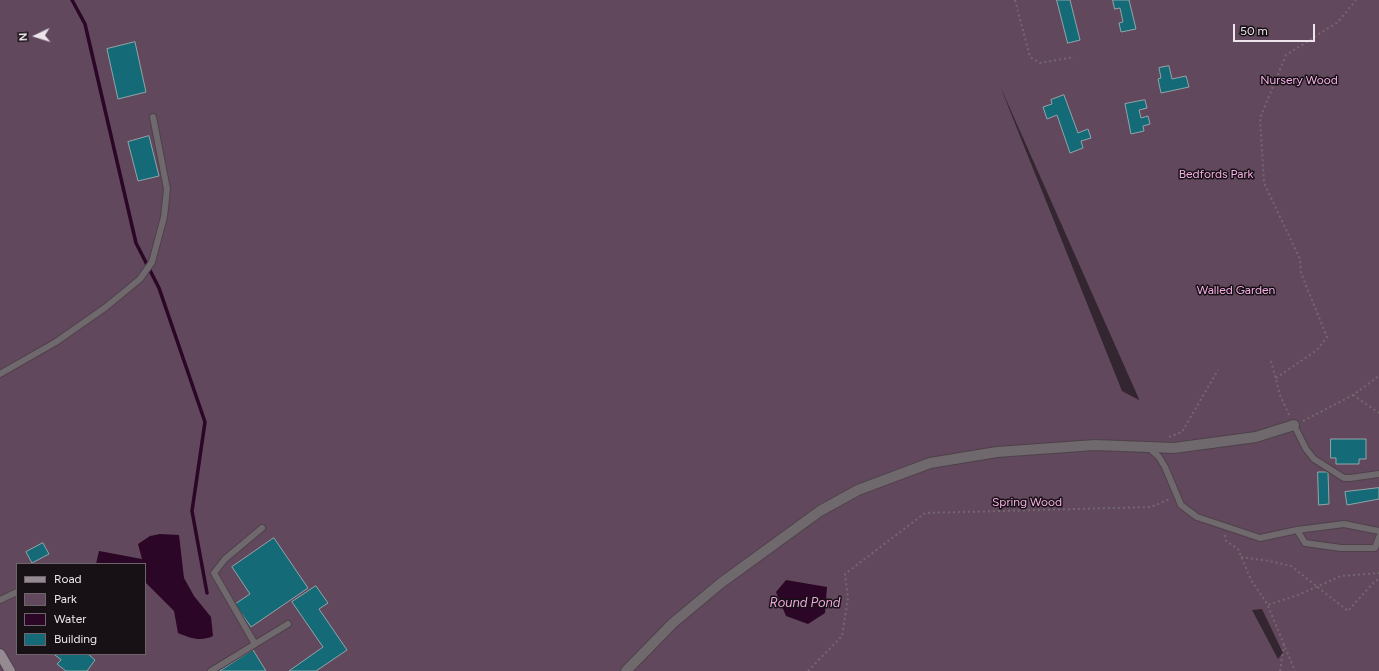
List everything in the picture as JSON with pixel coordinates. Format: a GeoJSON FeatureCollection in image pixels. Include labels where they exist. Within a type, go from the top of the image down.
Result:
{"type":"FeatureCollection","features":[{"type":"Feature","properties":{"kind":"street"},"geometry":{"type":"LineString","coordinates":[[626,671],[673,623],[721,583],[820,511],[858,490],[930,463],[997,452],[1095,445],[1174,448],[1256,438],[1294,425]]}},
{"type":"Feature","properties":{"kind":"street"},"geometry":{"type":"LineString","coordinates":[[0,654],[10,671]]}},
{"type":"Feature","properties":{"kind":"lane"},"geometry":{"type":"LineString","coordinates":[[0,374],[56,342],[106,307],[140,279],[152,262],[164,217],[167,189],[153,117]]}},
{"type":"Feature","properties":{"kind":"lane"},"geometry":{"type":"LineString","coordinates":[[1294,425],[1306,449],[1314,459],[1344,478],[1379,474]]}},
{"type":"Feature","properties":{"kind":"lane"},"geometry":{"type":"LineString","coordinates":[[1148,447],[1159,457],[1165,467],[1181,505],[1197,517],[1260,538],[1297,530],[1344,524],[1379,531]]}},
{"type":"Feature","properties":{"kind":"lane"},"geometry":{"type":"LineString","coordinates":[[255,644],[214,573],[225,559],[262,528]]}},
{"type":"Feature","properties":{"kind":"lane"},"geometry":{"type":"LineString","coordinates":[[1297,530],[1305,543],[1341,548],[1375,548],[1379,537]]}},
{"type":"Feature","properties":{"kind":"lane"},"geometry":{"type":"LineString","coordinates":[[0,600],[16,592]]}},
{"type":"Feature","properties":{"kind":"lane"},"geometry":{"type":"LineString","coordinates":[[211,671],[288,624]]}},
{"type":"Feature","properties":{"kind":"path"},"geometry":{"type":"LineString","coordinates":[[1015,0],[1030,57],[1040,63],[1074,57]]}},
{"type":"Feature","properties":{"kind":"path"},"geometry":{"type":"LineString","coordinates":[[1276,378],[1317,350],[1327,337],[1301,273],[1300,260],[1264,182],[1260,118],[1286,55],[1338,22],[1356,0]]}},
{"type":"Feature","properties":{"kind":"path"},"geometry":{"type":"LineString","coordinates":[[1271,361],[1280,395],[1294,425],[1353,395],[1379,376]]}},
{"type":"Feature","properties":{"kind":"path"},"geometry":{"type":"LineString","coordinates":[[1168,438],[1182,432],[1218,370]]}},
{"type":"Feature","properties":{"kind":"path"},"geometry":{"type":"LineString","coordinates":[[1353,395],[1379,413]]}},
{"type":"Feature","properties":{"kind":"path"},"geometry":{"type":"LineString","coordinates":[[808,671],[842,636],[848,598],[845,574],[925,513],[1151,507],[1178,496]]}},
{"type":"Feature","properties":{"kind":"path"},"geometry":{"type":"LineString","coordinates":[[1222,526],[1226,541],[1238,549],[1251,580],[1268,606],[1295,671]]}},
{"type":"Feature","properties":{"kind":"path"},"geometry":{"type":"LineString","coordinates":[[1241,557],[1291,566],[1348,611],[1374,582],[1379,580]]}},
{"type":"Feature","properties":{"kind":"path"},"geometry":{"type":"LineString","coordinates":[[1268,606],[1341,576],[1379,573]]}},
{"type":"Feature","properties":{"kind":"path"},"geometry":{"type":"LineString","coordinates":[[1280,671],[1284,643]]}},
{"type":"Feature","properties":{"kind":"green space"},"geometry":{"type":"Polygon","coordinates":[[[0,0],[1379,0],[1379,671],[0,671],[0,0]],[[1000,86],[1122,391],[1139,399],[1000,86]],[[1262,609],[1252,610],[1278,659],[1283,653],[1262,609]]]}},
{"type":"Feature","properties":{"kind":"water"},"geometry":{"type":"Polygon","coordinates":[[[160,534],[179,535],[184,578],[194,596],[211,617],[213,636],[199,639],[191,638],[178,633],[174,611],[146,583],[146,563],[96,563],[99,551],[142,559],[138,544],[150,536],[160,534]]]}},
{"type":"Feature","properties":{"kind":"water","name":"Round Pond"},"geometry":{"type":"Polygon","coordinates":[[[786,580],[827,587],[825,613],[808,624],[786,616],[776,592],[786,580]]]}},
{"type":"Feature","properties":{"kind":"building"},"geometry":{"type":"Polygon","coordinates":[[[1057,0],[1070,0],[1080,40],[1068,43],[1057,0]]]}},
{"type":"Feature","properties":{"kind":"building"},"geometry":{"type":"Polygon","coordinates":[[[1113,0],[1129,0],[1136,29],[1121,32],[1119,23],[1123,22],[1120,8],[1115,9],[1113,0]]]}},
{"type":"Feature","properties":{"kind":"building"},"geometry":{"type":"Polygon","coordinates":[[[135,42],[146,92],[118,99],[107,49],[135,42]]]}},
{"type":"Feature","properties":{"kind":"building"},"geometry":{"type":"Polygon","coordinates":[[[1169,66],[1172,79],[1186,76],[1189,87],[1161,93],[1158,79],[1161,78],[1159,68],[1169,66]]]}},
{"type":"Feature","properties":{"kind":"building"},"geometry":{"type":"Polygon","coordinates":[[[1064,95],[1078,133],[1088,129],[1091,138],[1081,141],[1083,148],[1070,153],[1057,115],[1047,119],[1043,107],[1052,104],[1051,100],[1064,95]]]}},
{"type":"Feature","properties":{"kind":"building"},"geometry":{"type":"Polygon","coordinates":[[[1145,100],[1147,108],[1139,110],[1141,118],[1148,116],[1150,124],[1143,126],[1144,131],[1131,134],[1125,104],[1145,100]]]}},
{"type":"Feature","properties":{"kind":"building"},"geometry":{"type":"Polygon","coordinates":[[[149,136],[159,176],[138,181],[128,142],[149,136]]]}},
{"type":"Feature","properties":{"kind":"building"},"geometry":{"type":"Polygon","coordinates":[[[1331,439],[1366,439],[1366,459],[1359,459],[1359,464],[1336,464],[1336,458],[1331,458],[1331,439]]]}},
{"type":"Feature","properties":{"kind":"building"},"geometry":{"type":"Polygon","coordinates":[[[1318,472],[1328,472],[1329,504],[1319,505],[1318,472]]]}},
{"type":"Feature","properties":{"kind":"building"},"geometry":{"type":"Polygon","coordinates":[[[1379,488],[1379,499],[1347,505],[1345,492],[1379,488]]]}},
{"type":"Feature","properties":{"kind":"building"},"geometry":{"type":"Polygon","coordinates":[[[274,538],[308,588],[251,627],[235,604],[250,594],[232,567],[274,538]]]}},
{"type":"Feature","properties":{"kind":"building"},"geometry":{"type":"Polygon","coordinates":[[[43,543],[49,554],[32,563],[26,552],[43,543]]]}},
{"type":"Feature","properties":{"kind":"building"},"geometry":{"type":"Polygon","coordinates":[[[316,586],[328,603],[319,609],[347,650],[316,671],[289,671],[323,647],[292,602],[316,586]]]}},
{"type":"Feature","properties":{"kind":"building"},"geometry":{"type":"Polygon","coordinates":[[[253,650],[266,671],[220,671],[253,650]]]}},
{"type":"Feature","properties":{"kind":"building"},"geometry":{"type":"Polygon","coordinates":[[[55,655],[89,655],[95,660],[87,671],[66,671],[57,664],[61,660],[55,655]]]}},
{"type":"Feature","properties":{"kind":"waterway"},"geometry":{"type":"LineString","coordinates":[[72,0],[85,24],[136,243],[159,288],[205,422],[192,511],[207,593]]}},
{"type":"Feature","properties":{"kind":"park label","name":"Nursery Wood"},"geometry":{"type":"Point","coordinates":[1299,80]}},
{"type":"Feature","properties":{"kind":"park label","name":"Bedfords Park"},"geometry":{"type":"Point","coordinates":[1216,174]}},
{"type":"Feature","properties":{"kind":"park label","name":"Walled Garden"},"geometry":{"type":"Point","coordinates":[1236,290]}},
{"type":"Feature","properties":{"kind":"park label","name":"Spring Wood"},"geometry":{"type":"Point","coordinates":[1027,502]}}]}
